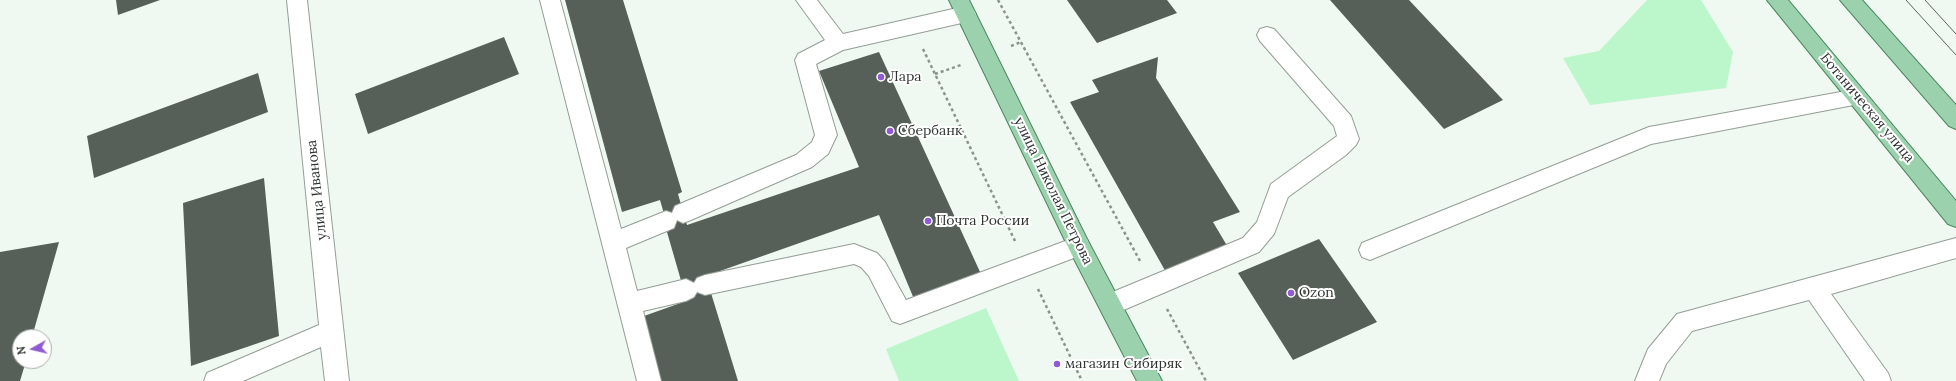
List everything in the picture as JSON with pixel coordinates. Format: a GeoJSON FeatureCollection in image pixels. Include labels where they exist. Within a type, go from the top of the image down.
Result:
{"type":"FeatureCollection","features":[{"type":"Feature","properties":{"kind":"main road","name":"Ботаническая улица"},"geometry":{"type":"LineString","coordinates":[[1777,0],[1956,216]]}},
{"type":"Feature","properties":{"kind":"main road"},"geometry":{"type":"LineString","coordinates":[[1850,0],[1956,120]]}},
{"type":"Feature","properties":{"kind":"main road","name":"улица Николая Петрова"},"geometry":{"type":"LineString","coordinates":[[962,7],[1079,246],[1111,304],[1150,381]]}},
{"type":"Feature","properties":{"kind":"lane","name":"улица Иванова"},"geometry":{"type":"LineString","coordinates":[[297,0],[337,381]]}},
{"type":"Feature","properties":{"kind":"lane"},"geometry":{"type":"LineString","coordinates":[[550,0],[649,381]]}},
{"type":"Feature","properties":{"kind":"lane"},"geometry":{"type":"LineString","coordinates":[[806,0],[838,43]]}},
{"type":"Feature","properties":{"kind":"lane"},"geometry":{"type":"LineString","coordinates":[[613,243],[804,160],[820,148],[826,135],[804,60],[838,43],[912,26],[962,7]]}},
{"type":"Feature","properties":{"kind":"lane"},"geometry":{"type":"LineString","coordinates":[[1111,304],[1251,245],[1266,228],[1279,190],[1338,149],[1348,139],[1344,122],[1267,35]]}},
{"type":"Feature","properties":{"kind":"lane"},"geometry":{"type":"LineString","coordinates":[[1370,250],[1649,136],[1857,97]]}},
{"type":"Feature","properties":{"kind":"lane"},"geometry":{"type":"LineString","coordinates":[[629,304],[854,254],[869,260],[877,269],[900,313],[1079,246]]}},
{"type":"Feature","properties":{"kind":"lane"},"geometry":{"type":"LineString","coordinates":[[1647,381],[1657,357],[1684,322],[1814,288],[1956,248]]}},
{"type":"Feature","properties":{"kind":"lane"},"geometry":{"type":"LineString","coordinates":[[1814,288],[1879,381]]}},
{"type":"Feature","properties":{"kind":"lane"},"geometry":{"type":"LineString","coordinates":[[216,381],[332,331]]}},
{"type":"Feature","properties":{"kind":"path"},"geometry":{"type":"LineString","coordinates":[[998,0],[1206,381]]}},
{"type":"Feature","properties":{"kind":"path"},"geometry":{"type":"LineString","coordinates":[[912,26],[1082,381]]}},
{"type":"Feature","properties":{"kind":"green space"},"geometry":{"type":"Polygon","coordinates":[[[1647,0],[1701,0],[1733,52],[1726,88],[1590,105],[1563,58],[1599,51],[1647,0]]]}},
{"type":"Feature","properties":{"kind":"green space"},"geometry":{"type":"Polygon","coordinates":[[[986,308],[1019,381],[899,381],[886,349],[986,308]]]}},
{"type":"Feature","properties":{"kind":"building"},"geometry":{"type":"Polygon","coordinates":[[[116,0],[160,0],[118,15],[116,0]]]}},
{"type":"Feature","properties":{"kind":"building"},"geometry":{"type":"Polygon","coordinates":[[[565,0],[623,0],[682,192],[678,194],[687,225],[859,167],[819,71],[879,52],[981,274],[914,299],[879,215],[703,277],[711,293],[738,381],[661,381],[644,316],[689,300],[686,290],[682,284],[667,232],[669,231],[660,200],[622,212],[565,0]]]}},
{"type":"Feature","properties":{"kind":"building"},"geometry":{"type":"Polygon","coordinates":[[[1067,0],[1167,0],[1177,13],[1097,43],[1067,0]]]}},
{"type":"Feature","properties":{"kind":"building"},"geometry":{"type":"Polygon","coordinates":[[[1330,0],[1409,0],[1503,100],[1444,129],[1330,0]]]}},
{"type":"Feature","properties":{"kind":"building"},"geometry":{"type":"Polygon","coordinates":[[[504,37],[519,74],[368,134],[355,94],[504,37]]]}},
{"type":"Feature","properties":{"kind":"building"},"geometry":{"type":"Polygon","coordinates":[[[1158,57],[1156,78],[1240,212],[1213,222],[1229,249],[1167,274],[1070,102],[1099,92],[1092,80],[1158,57]]]}},
{"type":"Feature","properties":{"kind":"building"},"geometry":{"type":"Polygon","coordinates":[[[258,73],[268,112],[94,178],[87,136],[258,73]]]}},
{"type":"Feature","properties":{"kind":"building"},"geometry":{"type":"Polygon","coordinates":[[[264,178],[279,336],[191,366],[183,203],[264,178]]]}},
{"type":"Feature","properties":{"kind":"building"},"geometry":{"type":"Polygon","coordinates":[[[1319,239],[1377,322],[1293,360],[1238,273],[1319,239]]]}},
{"type":"Feature","properties":{"kind":"building"},"geometry":{"type":"Polygon","coordinates":[[[59,242],[34,329],[12,329],[12,369],[24,369],[20,381],[0,381],[0,252],[59,242]]]}},
{"type":"Feature","properties":{"kind":"tram line"},"geometry":{"type":"LineString","coordinates":[[1906,0],[1956,55]]}},
{"type":"Feature","properties":{"kind":"tram line"},"geometry":{"type":"LineString","coordinates":[[1925,0],[1956,34]]}},
{"type":"Feature","properties":{"kind":"place","name":"Лара"},"geometry":{"type":"Point","coordinates":[881,77]}},
{"type":"Feature","properties":{"kind":"place","name":"Сбербанк"},"geometry":{"type":"Point","coordinates":[890,131]}},
{"type":"Feature","properties":{"kind":"place","name":"Почта России"},"geometry":{"type":"Point","coordinates":[928,221]}},
{"type":"Feature","properties":{"kind":"place","name":"Ozon"},"geometry":{"type":"Point","coordinates":[1291,293]}},
{"type":"Feature","properties":{"kind":"place","name":"магазин Сибиряк"},"geometry":{"type":"Point","coordinates":[1057,364]}}]}
